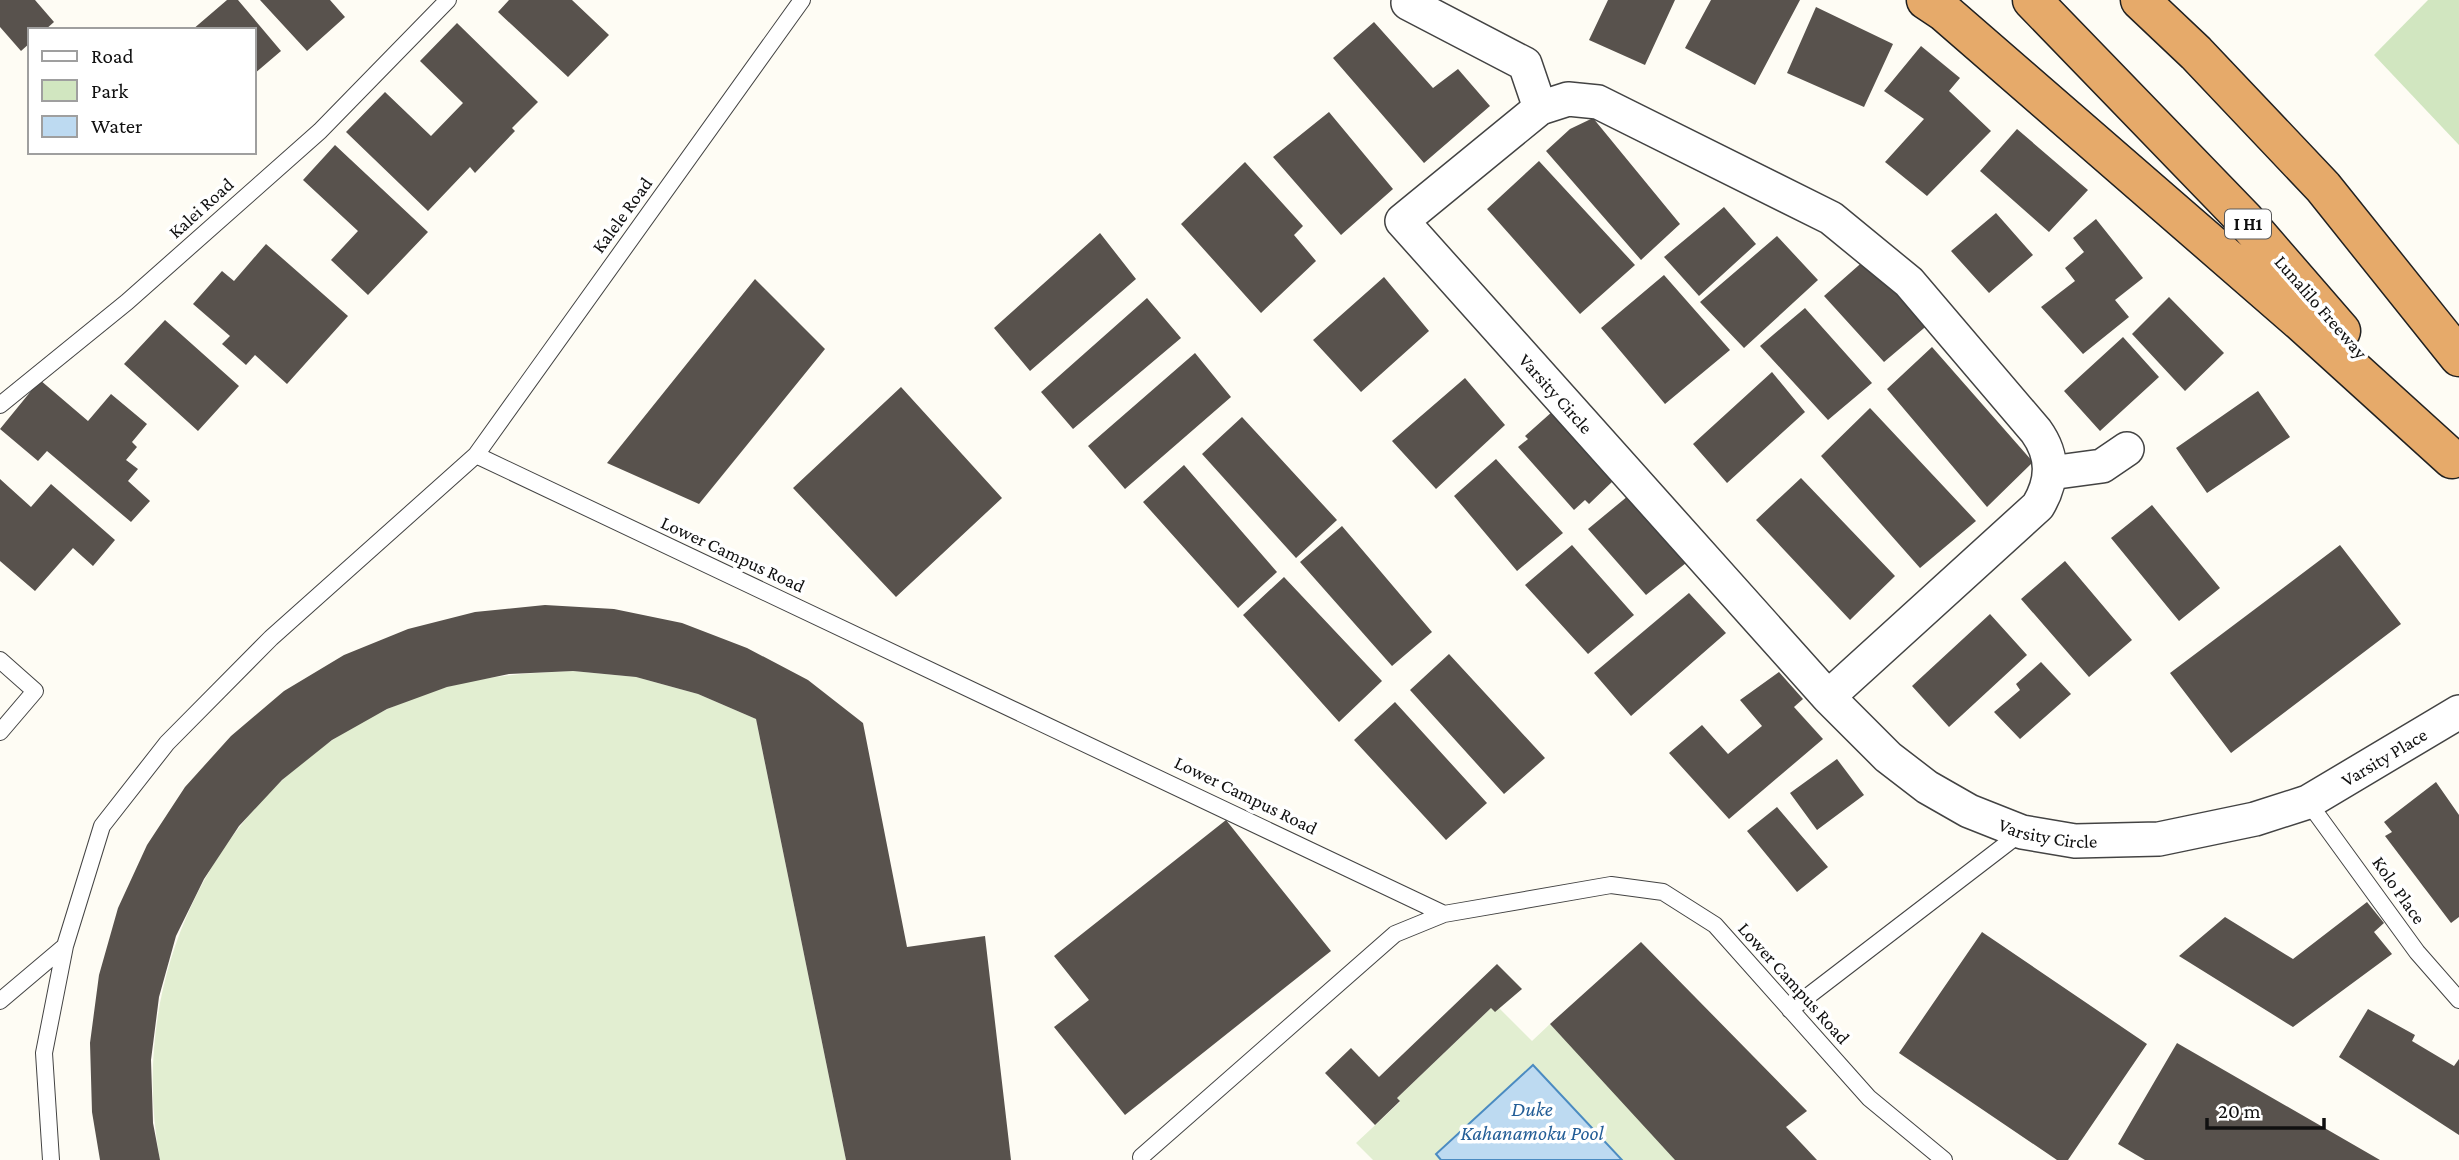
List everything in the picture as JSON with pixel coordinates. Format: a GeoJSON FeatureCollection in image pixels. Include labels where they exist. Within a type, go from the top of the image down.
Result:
{"type":"FeatureCollection","features":[{"type":"Feature","properties":{"kind":"highway"},"geometry":{"type":"LineString","coordinates":[[1926,0],[1944,12],[2301,322],[2455,464]]}},
{"type":"Feature","properties":{"kind":"highway","name":"Lunalilo Freeway"},"geometry":{"type":"LineString","coordinates":[[2032,0],[2244,219],[2455,464]]}},
{"type":"Feature","properties":{"kind":"highway"},"geometry":{"type":"LineString","coordinates":[[2140,0],[2196,53],[2323,187],[2459,356]]}},
{"type":"Feature","properties":{"kind":"street"},"geometry":{"type":"LineString","coordinates":[[1408,3],[1525,64],[1540,108]]}},
{"type":"Feature","properties":{"kind":"street","name":"Varsity Circle"},"geometry":{"type":"LineString","coordinates":[[2050,473],[2046,447],[2036,431],[1909,282],[1831,218],[1598,102],[1568,99],[1540,108],[1402,221],[1828,697],[1888,757],[1927,787],[1969,811],[2022,832],[2075,841],[2159,839],[2255,819],[2308,802]]}},
{"type":"Feature","properties":{"kind":"street"},"geometry":{"type":"LineString","coordinates":[[1828,697],[2038,506],[2050,473],[2102,466],[2127,449]]}},
{"type":"Feature","properties":{"kind":"street","name":"Varsity Place"},"geometry":{"type":"LineString","coordinates":[[2308,802],[2459,712]]}},
{"type":"Feature","properties":{"kind":"lane","name":"Kalei Road"},"geometry":{"type":"LineString","coordinates":[[0,405],[127,302],[320,131],[448,0]]}},
{"type":"Feature","properties":{"kind":"lane","name":"Kalele Road"},"geometry":{"type":"LineString","coordinates":[[51,1160],[44,1053],[65,946],[102,826],[167,743],[271,638],[476,455],[802,0]]}},
{"type":"Feature","properties":{"kind":"lane","name":"Lower Campus Road"},"geometry":{"type":"LineString","coordinates":[[476,455],[1444,914],[1611,885],[1663,892],[1715,925],[1869,1098],[1944,1160]]}},
{"type":"Feature","properties":{"kind":"lane"},"geometry":{"type":"LineString","coordinates":[[0,660],[35,691],[0,732]]}},
{"type":"Feature","properties":{"kind":"lane","name":"Kolo Place"},"geometry":{"type":"LineString","coordinates":[[2308,802],[2417,952],[2459,1000]]}},
{"type":"Feature","properties":{"kind":"lane"},"geometry":{"type":"LineString","coordinates":[[1790,1010],[2022,832]]}},
{"type":"Feature","properties":{"kind":"lane"},"geometry":{"type":"LineString","coordinates":[[1141,1157],[1395,934],[1444,914]]}},
{"type":"Feature","properties":{"kind":"lane"},"geometry":{"type":"LineString","coordinates":[[0,1000],[65,946]]}},
{"type":"Feature","properties":{"kind":"green space"},"geometry":{"type":"Polygon","coordinates":[[[2428,0],[2459,0],[2459,145],[2374,55],[2428,0]]]}},
{"type":"Feature","properties":{"kind":"green space"},"geometry":{"type":"Polygon","coordinates":[[[573,671],[636,677],[698,694],[756,719],[846,1160],[160,1160],[153,1082],[159,1007],[179,934],[212,868],[255,808],[310,757],[374,716],[462,683],[510,675],[573,671]]]}},
{"type":"Feature","properties":{"kind":"green space"},"geometry":{"type":"Polygon","coordinates":[[[1491,1008],[1499,1008],[1532,1041],[1550,1024],[1682,1160],[1373,1160],[1356,1143],[1400,1102],[1397,1098],[1491,1008]]]}},
{"type":"Feature","properties":{"kind":"water","name":"Duke Kahanamoku Pool"},"geometry":{"type":"Polygon","coordinates":[[[1533,1065],[1622,1160],[1441,1160],[1436,1154],[1533,1065]]]}},
{"type":"Feature","properties":{"kind":"building"},"geometry":{"type":"Polygon","coordinates":[[[0,0],[35,0],[54,22],[47,28],[28,28],[28,45],[21,51],[0,27],[0,0]]]}},
{"type":"Feature","properties":{"kind":"building"},"geometry":{"type":"Polygon","coordinates":[[[227,0],[238,0],[281,51],[256,72],[256,28],[194,28],[227,0]]]}},
{"type":"Feature","properties":{"kind":"building"},"geometry":{"type":"Polygon","coordinates":[[[260,0],[330,0],[345,17],[307,51],[260,0]]]}},
{"type":"Feature","properties":{"kind":"building"},"geometry":{"type":"Polygon","coordinates":[[[509,0],[572,0],[609,35],[568,77],[498,12],[509,0]]]}},
{"type":"Feature","properties":{"kind":"building"},"geometry":{"type":"Polygon","coordinates":[[[1608,0],[1675,0],[1645,65],[1589,40],[1608,0]]]}},
{"type":"Feature","properties":{"kind":"building"},"geometry":{"type":"Polygon","coordinates":[[[1711,0],[1800,0],[1755,85],[1685,48],[1711,0]]]}},
{"type":"Feature","properties":{"kind":"building"},"geometry":{"type":"Polygon","coordinates":[[[1816,7],[1893,44],[1864,107],[1787,73],[1816,7]]]}},
{"type":"Feature","properties":{"kind":"building"},"geometry":{"type":"Polygon","coordinates":[[[1374,22],[1433,88],[1458,69],[1490,106],[1424,163],[1333,58],[1374,22]]]}},
{"type":"Feature","properties":{"kind":"building"},"geometry":{"type":"Polygon","coordinates":[[[457,23],[538,102],[512,128],[515,131],[475,173],[470,167],[428,211],[346,132],[385,92],[431,136],[463,103],[420,61],[457,23]]]}},
{"type":"Feature","properties":{"kind":"building"},"geometry":{"type":"Polygon","coordinates":[[[1921,46],[1960,78],[1949,91],[1991,131],[1927,196],[1885,162],[1924,119],[1884,91],[1921,46]]]}},
{"type":"Feature","properties":{"kind":"building"},"geometry":{"type":"Polygon","coordinates":[[[1329,112],[1393,189],[1341,235],[1273,157],[1329,112]]]}},
{"type":"Feature","properties":{"kind":"building"},"geometry":{"type":"Polygon","coordinates":[[[1593,118],[1680,224],[1641,260],[1546,151],[1570,129],[1593,118]]]}},
{"type":"Feature","properties":{"kind":"building"},"geometry":{"type":"Polygon","coordinates":[[[2017,129],[2088,190],[2049,232],[1980,171],[2017,129]]]}},
{"type":"Feature","properties":{"kind":"building"},"geometry":{"type":"Polygon","coordinates":[[[335,145],[428,232],[368,295],[331,260],[358,231],[303,180],[335,145]]]}},
{"type":"Feature","properties":{"kind":"building"},"geometry":{"type":"Polygon","coordinates":[[[1539,161],[1635,265],[1580,314],[1487,209],[1539,161]]]}},
{"type":"Feature","properties":{"kind":"building"},"geometry":{"type":"Polygon","coordinates":[[[1245,162],[1303,226],[1294,235],[1316,261],[1261,313],[1181,224],[1245,162]]]}},
{"type":"Feature","properties":{"kind":"building"},"geometry":{"type":"Polygon","coordinates":[[[1724,207],[1756,244],[1699,296],[1664,257],[1724,207]]]}},
{"type":"Feature","properties":{"kind":"building"},"geometry":{"type":"Polygon","coordinates":[[[1996,213],[2033,255],[1989,293],[1951,251],[1996,213]]]}},
{"type":"Feature","properties":{"kind":"building"},"geometry":{"type":"Polygon","coordinates":[[[2096,219],[2143,278],[2115,300],[2129,317],[2083,354],[2041,307],[2075,281],[2065,268],[2084,252],[2073,238],[2096,219]]]}},
{"type":"Feature","properties":{"kind":"building"},"geometry":{"type":"Polygon","coordinates":[[[1100,233],[1136,279],[1030,371],[994,328],[1100,233]]]}},
{"type":"Feature","properties":{"kind":"building"},"geometry":{"type":"Polygon","coordinates":[[[1777,236],[1818,280],[1744,348],[1700,302],[1777,236]]]}},
{"type":"Feature","properties":{"kind":"building"},"geometry":{"type":"Polygon","coordinates":[[[266,244],[348,316],[287,384],[255,355],[246,365],[222,344],[230,336],[193,304],[222,271],[234,281],[266,244]]]}},
{"type":"Feature","properties":{"kind":"building"},"geometry":{"type":"Polygon","coordinates":[[[1867,258],[1930,323],[1884,362],[1824,296],[1867,258]]]}},
{"type":"Feature","properties":{"kind":"building"},"geometry":{"type":"Polygon","coordinates":[[[1664,275],[1730,350],[1665,404],[1601,328],[1664,275]]]}},
{"type":"Feature","properties":{"kind":"building"},"geometry":{"type":"Polygon","coordinates":[[[1384,277],[1429,331],[1361,392],[1313,340],[1384,277]]]}},
{"type":"Feature","properties":{"kind":"building"},"geometry":{"type":"Polygon","coordinates":[[[755,279],[825,349],[699,504],[607,463],[755,279]]]}},
{"type":"Feature","properties":{"kind":"building"},"geometry":{"type":"Polygon","coordinates":[[[2169,297],[2224,353],[2185,391],[2132,334],[2169,297]]]}},
{"type":"Feature","properties":{"kind":"building"},"geometry":{"type":"Polygon","coordinates":[[[1147,298],[1181,338],[1073,429],[1041,392],[1147,298]]]}},
{"type":"Feature","properties":{"kind":"building"},"geometry":{"type":"Polygon","coordinates":[[[1805,308],[1872,383],[1828,420],[1760,346],[1805,308]]]}},
{"type":"Feature","properties":{"kind":"building"},"geometry":{"type":"Polygon","coordinates":[[[165,320],[239,386],[198,431],[124,364],[165,320]]]}},
{"type":"Feature","properties":{"kind":"building"},"geometry":{"type":"Polygon","coordinates":[[[2123,337],[2159,377],[2100,431],[2064,391],[2123,337]]]}},
{"type":"Feature","properties":{"kind":"building"},"geometry":{"type":"Polygon","coordinates":[[[1932,347],[2033,462],[1987,507],[1887,389],[1932,347]]]}},
{"type":"Feature","properties":{"kind":"building"},"geometry":{"type":"Polygon","coordinates":[[[1195,353],[1231,397],[1125,489],[1088,446],[1195,353]]]}},
{"type":"Feature","properties":{"kind":"building"},"geometry":{"type":"Polygon","coordinates":[[[1772,372],[1805,412],[1727,483],[1693,444],[1772,372]]]}},
{"type":"Feature","properties":{"kind":"building"},"geometry":{"type":"Polygon","coordinates":[[[1465,378],[1505,425],[1436,489],[1392,441],[1465,378]]]}},
{"type":"Feature","properties":{"kind":"building"},"geometry":{"type":"Polygon","coordinates":[[[40,380],[88,421],[111,394],[147,424],[132,442],[137,447],[126,460],[138,469],[128,481],[150,501],[131,522],[47,451],[38,461],[0,429],[40,380]]]}},
{"type":"Feature","properties":{"kind":"building"},"geometry":{"type":"Polygon","coordinates":[[[901,387],[1002,498],[896,597],[793,488],[901,387]]]}},
{"type":"Feature","properties":{"kind":"building"},"geometry":{"type":"Polygon","coordinates":[[[2258,391],[2290,437],[2207,493],[2176,448],[2258,391]]]}},
{"type":"Feature","properties":{"kind":"building"},"geometry":{"type":"Polygon","coordinates":[[[1870,408],[1976,521],[1920,568],[1821,456],[1870,408]]]}},
{"type":"Feature","properties":{"kind":"building"},"geometry":{"type":"Polygon","coordinates":[[[1553,411],[1614,480],[1589,504],[1585,500],[1574,510],[1518,447],[1528,439],[1525,436],[1553,411]]]}},
{"type":"Feature","properties":{"kind":"building"},"geometry":{"type":"Polygon","coordinates":[[[1242,417],[1337,520],[1296,558],[1202,454],[1242,417]]]}},
{"type":"Feature","properties":{"kind":"building"},"geometry":{"type":"Polygon","coordinates":[[[1496,459],[1563,533],[1517,571],[1454,496],[1496,459]]]}},
{"type":"Feature","properties":{"kind":"building"},"geometry":{"type":"Polygon","coordinates":[[[1184,465],[1277,572],[1238,608],[1143,502],[1184,465]]]}},
{"type":"Feature","properties":{"kind":"building"},"geometry":{"type":"Polygon","coordinates":[[[1801,478],[1895,576],[1850,620],[1756,520],[1801,478]]]}},
{"type":"Feature","properties":{"kind":"building"},"geometry":{"type":"Polygon","coordinates":[[[0,479],[31,507],[51,484],[115,540],[93,566],[73,548],[35,591],[0,561],[0,479]]]}},
{"type":"Feature","properties":{"kind":"building"},"geometry":{"type":"Polygon","coordinates":[[[1628,496],[1686,563],[1646,595],[1588,529],[1628,496]]]}},
{"type":"Feature","properties":{"kind":"building"},"geometry":{"type":"Polygon","coordinates":[[[2152,505],[2220,588],[2179,621],[2111,538],[2152,505]]]}},
{"type":"Feature","properties":{"kind":"building"},"geometry":{"type":"Polygon","coordinates":[[[1342,526],[1432,632],[1392,666],[1300,562],[1342,526]]]}},
{"type":"Feature","properties":{"kind":"building"},"geometry":{"type":"Polygon","coordinates":[[[1572,545],[1634,615],[1588,654],[1525,585],[1572,545]]]}},
{"type":"Feature","properties":{"kind":"building"},"geometry":{"type":"Polygon","coordinates":[[[2340,545],[2401,624],[2231,753],[2170,673],[2340,545]]]}},
{"type":"Feature","properties":{"kind":"building"},"geometry":{"type":"Polygon","coordinates":[[[2065,561],[2132,640],[2089,677],[2021,599],[2065,561]]]}},
{"type":"Feature","properties":{"kind":"building"},"geometry":{"type":"Polygon","coordinates":[[[1284,577],[1382,681],[1339,722],[1243,615],[1284,577]]]}},
{"type":"Feature","properties":{"kind":"building"},"geometry":{"type":"Polygon","coordinates":[[[1689,593],[1726,633],[1631,716],[1594,673],[1689,593]]]}},
{"type":"Feature","properties":{"kind":"building"},"geometry":{"type":"Polygon","coordinates":[[[545,605],[614,609],[682,623],[747,648],[808,680],[863,723],[907,947],[985,936],[1011,1160],[846,1160],[756,719],[698,694],[636,677],[573,671],[509,674],[447,687],[387,709],[332,740],[282,780],[239,826],[204,879],[176,936],[159,997],[151,1060],[153,1123],[160,1160],[100,1160],[92,1112],[90,1043],[99,975],[118,908],[147,845],[185,787],[231,736],[284,691],[344,655],[408,629],[475,612],[545,605]]]}},
{"type":"Feature","properties":{"kind":"building"},"geometry":{"type":"Polygon","coordinates":[[[1990,614],[2027,655],[1949,727],[1912,686],[1990,614]]]}},
{"type":"Feature","properties":{"kind":"building"},"geometry":{"type":"Polygon","coordinates":[[[1449,654],[1545,758],[1504,794],[1410,690],[1449,654]]]}},
{"type":"Feature","properties":{"kind":"building"},"geometry":{"type":"Polygon","coordinates":[[[2041,662],[2071,694],[2020,739],[1994,712],[2020,690],[2016,684],[2041,662]]]}},
{"type":"Feature","properties":{"kind":"building"},"geometry":{"type":"Polygon","coordinates":[[[1779,672],[1803,699],[1794,707],[1823,739],[1729,819],[1669,753],[1702,725],[1728,754],[1762,726],[1740,700],[1779,672]]]}},
{"type":"Feature","properties":{"kind":"building"},"geometry":{"type":"Polygon","coordinates":[[[1395,702],[1487,803],[1446,840],[1354,740],[1395,702]]]}},
{"type":"Feature","properties":{"kind":"building"},"geometry":{"type":"Polygon","coordinates":[[[1837,759],[1864,795],[1817,830],[1790,793],[1837,759]]]}},
{"type":"Feature","properties":{"kind":"building"},"geometry":{"type":"Polygon","coordinates":[[[2436,782],[2459,815],[2459,917],[2451,923],[2385,836],[2392,832],[2384,822],[2436,782]]]}},
{"type":"Feature","properties":{"kind":"building"},"geometry":{"type":"Polygon","coordinates":[[[1777,807],[1828,867],[1797,892],[1747,831],[1777,807]]]}},
{"type":"Feature","properties":{"kind":"building"},"geometry":{"type":"Polygon","coordinates":[[[1226,820],[1331,951],[1125,1115],[1054,1027],[1089,1000],[1054,956],[1226,820]]]}},
{"type":"Feature","properties":{"kind":"building"},"geometry":{"type":"Polygon","coordinates":[[[2367,902],[2384,923],[2374,932],[2392,954],[2293,1027],[2179,956],[2225,917],[2293,959],[2367,902]]]}},
{"type":"Feature","properties":{"kind":"building"},"geometry":{"type":"Polygon","coordinates":[[[1982,932],[2147,1044],[2068,1160],[2057,1160],[1899,1053],[1982,932]]]}},
{"type":"Feature","properties":{"kind":"building"},"geometry":{"type":"Polygon","coordinates":[[[1641,942],[1807,1111],[1786,1127],[1817,1160],[1675,1160],[1550,1024],[1641,942]]]}},
{"type":"Feature","properties":{"kind":"building"},"geometry":{"type":"Polygon","coordinates":[[[1497,964],[1522,989],[1495,1012],[1491,1008],[1397,1098],[1400,1101],[1375,1125],[1325,1073],[1351,1048],[1379,1077],[1497,964]]]}},
{"type":"Feature","properties":{"kind":"building"},"geometry":{"type":"Polygon","coordinates":[[[2368,1009],[2415,1035],[2412,1041],[2454,1066],[2459,1059],[2459,1135],[2339,1057],[2368,1009]]]}},
{"type":"Feature","properties":{"kind":"building"},"geometry":{"type":"Polygon","coordinates":[[[2177,1043],[2380,1160],[2145,1160],[2118,1144],[2177,1043]]]}}]}
